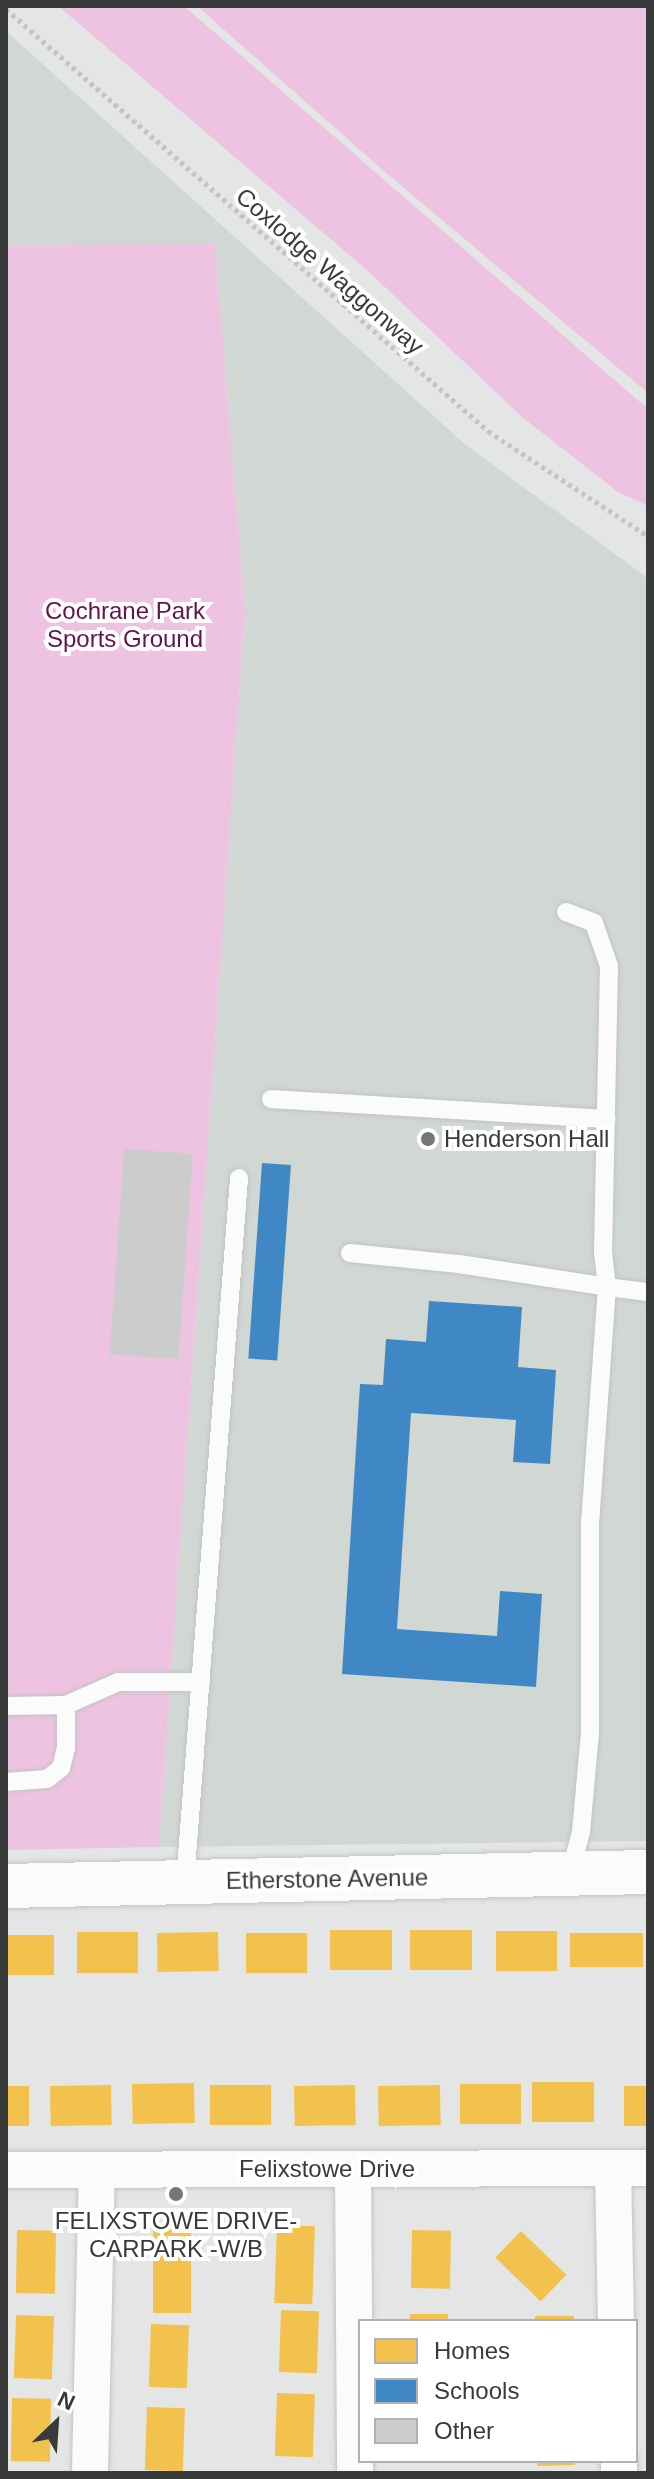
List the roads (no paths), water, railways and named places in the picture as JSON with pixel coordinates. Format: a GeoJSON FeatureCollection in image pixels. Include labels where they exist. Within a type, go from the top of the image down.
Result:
{"type":"FeatureCollection","features":[{"type":"Feature","properties":{"kind":"street","name":"Etherstone Avenue"},"geometry":{"type":"LineString","coordinates":[[6,1886],[648,1872]]}},
{"type":"Feature","properties":{"kind":"street"},"geometry":{"type":"LineString","coordinates":[[613,2168],[616,2319]]}},
{"type":"Feature","properties":{"kind":"street","name":"Felixstowe Drive"},"geometry":{"type":"LineString","coordinates":[[6,2170],[648,2168]]}},
{"type":"Feature","properties":{"kind":"street"},"geometry":{"type":"LineString","coordinates":[[353,2169],[355,2473]]}},
{"type":"Feature","properties":{"kind":"street"},"geometry":{"type":"LineString","coordinates":[[90,2473],[97,2170]]}},
{"type":"Feature","properties":{"kind":"lane"},"geometry":{"type":"LineString","coordinates":[[566,912],[594,923],[609,966],[603,1251],[607,1287],[590,1522],[590,1733],[581,1832],[570,1873]]}},
{"type":"Feature","properties":{"kind":"lane"},"geometry":{"type":"LineString","coordinates":[[271,1099],[606,1119]]}},
{"type":"Feature","properties":{"kind":"lane"},"geometry":{"type":"LineString","coordinates":[[185,1882],[239,1178]]}},
{"type":"Feature","properties":{"kind":"lane"},"geometry":{"type":"LineString","coordinates":[[350,1253],[459,1264],[648,1292]]}},
{"type":"Feature","properties":{"kind":"lane"},"geometry":{"type":"LineString","coordinates":[[6,1706],[66,1705],[118,1682],[201,1682]]}},
{"type":"Feature","properties":{"kind":"lane"},"geometry":{"type":"LineString","coordinates":[[6,1782],[47,1779],[61,1768],[66,1748],[66,1705]]}},
{"type":"Feature","properties":{"kind":"place","name":"Henderson Hall"},"geometry":{"type":"Point","coordinates":[428,1139]}},
{"type":"Feature","properties":{"kind":"place","name":"FELIXSTOWE DRIVE- CARPARK -W/B"},"geometry":{"type":"Point","coordinates":[176,2194]}},
{"type":"Feature","properties":{"kind":"park label","name":"Cochrane Park Sports Ground"},"geometry":{"type":"Point","coordinates":[125,625]}}]}
